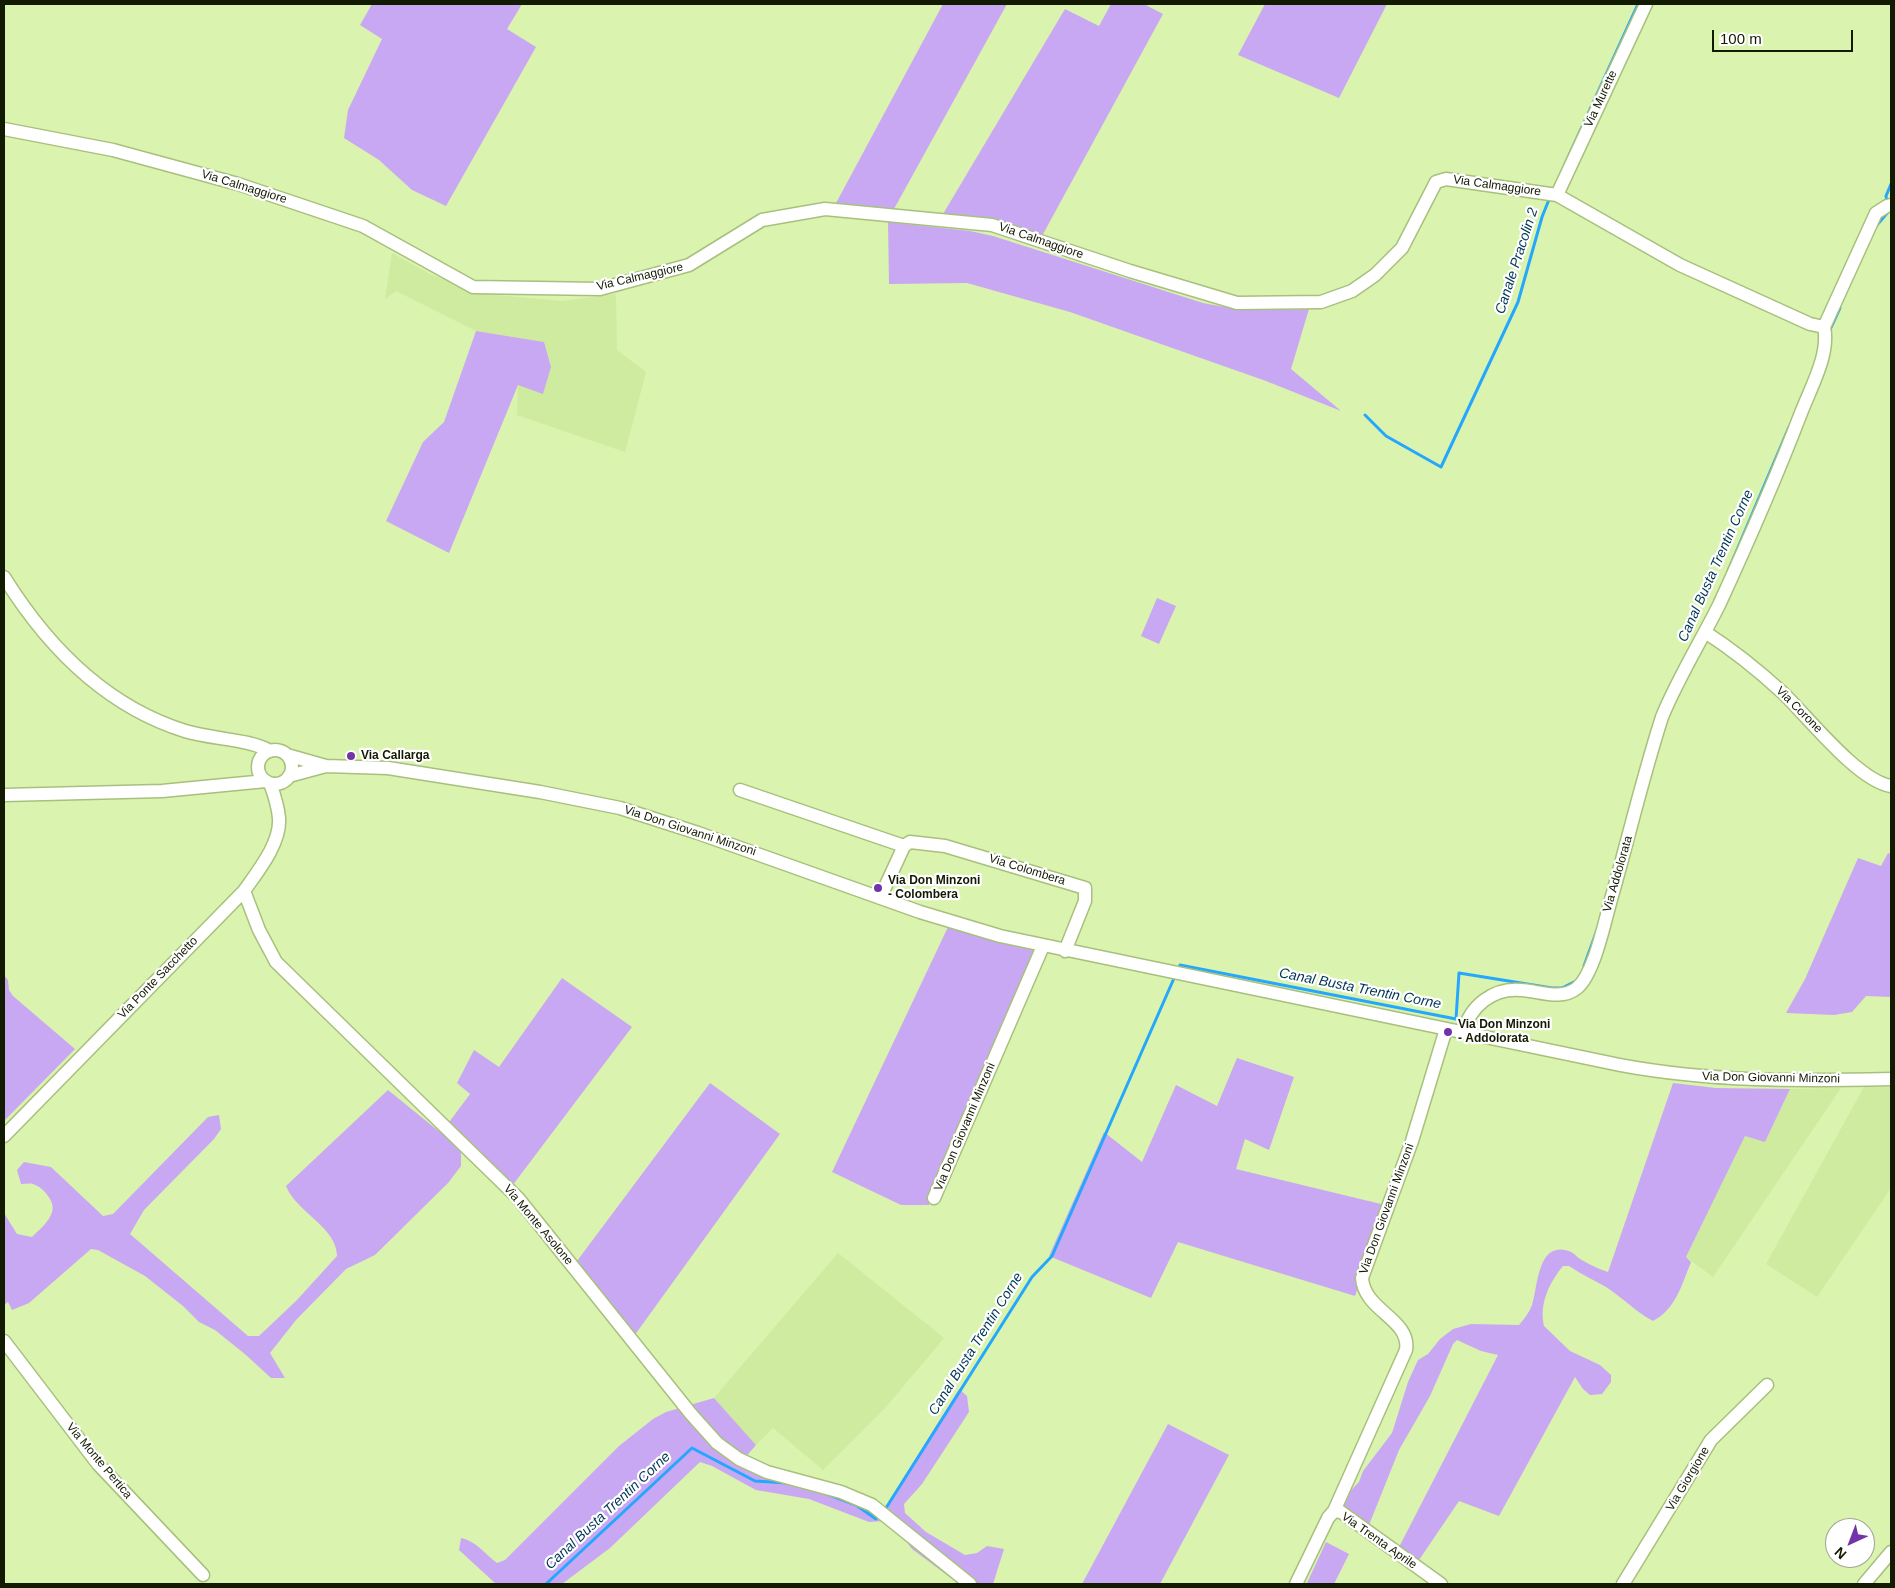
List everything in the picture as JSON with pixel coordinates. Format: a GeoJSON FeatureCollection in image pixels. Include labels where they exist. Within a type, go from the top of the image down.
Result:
{"type":"FeatureCollection","features":[{"type":"Feature","properties":{"kind":"street","name":"Via Murette"},"geometry":{"type":"LineString","coordinates":[[1557,195],[1646,4]]}},
{"type":"Feature","properties":{"kind":"street","name":"Via Calmaggiore"},"geometry":{"type":"LineString","coordinates":[[4,129],[113,150],[265,193],[363,226],[473,287],[600,289],[689,266],[762,220],[825,209],[992,225],[1130,271],[1236,303],[1321,302],[1352,291],[1375,275],[1402,248],[1436,182],[1446,179],[1557,195],[1680,265],[1810,324],[1824,327]]}},
{"type":"Feature","properties":{"kind":"street"},"geometry":{"type":"LineString","coordinates":[[1824,327],[1876,213],[1891,205]]}},
{"type":"Feature","properties":{"kind":"street","name":"Via Addolorata"},"geometry":{"type":"LineString","coordinates":[[1463,1033],[1472,1012],[1488,997],[1521,990],[1562,995],[1577,988],[1585,976],[1602,934],[1662,717],[1675,685],[1705,632],[1781,464],[1822,357],[1827,340],[1824,327]]}},
{"type":"Feature","properties":{"kind":"street"},"geometry":{"type":"LineString","coordinates":[[4,577],[34,623],[48,640],[100,687],[164,724],[206,737],[262,746],[270,751],[282,751],[287,755],[326,766]]}},
{"type":"Feature","properties":{"kind":"street","name":"Via Corone"},"geometry":{"type":"LineString","coordinates":[[1705,632],[1728,646],[1766,677],[1829,740],[1871,778],[1882,785],[1891,786]]}},
{"type":"Feature","properties":{"kind":"street"},"geometry":{"type":"LineString","coordinates":[[237,742],[259,765],[271,782]]}},
{"type":"Feature","properties":{"kind":"street"},"geometry":{"type":"LineString","coordinates":[[244,783],[270,751]]}},
{"type":"Feature","properties":{"kind":"street"},"geometry":{"type":"LineString","coordinates":[[287,755],[292,765],[289,776]]}},
{"type":"Feature","properties":{"kind":"street"},"geometry":{"type":"LineString","coordinates":[[4,795],[162,791],[271,782],[326,766]]}},
{"type":"Feature","properties":{"kind":"street","name":"Via Don Giovanni Minzoni"},"geometry":{"type":"LineString","coordinates":[[326,766],[388,768],[596,802],[698,833],[960,925],[1043,946],[1652,1071],[1708,1078],[1891,1079]]}},
{"type":"Feature","properties":{"kind":"street","name":"Via Ponte Sacchetto"},"geometry":{"type":"LineString","coordinates":[[4,1136],[244,891],[262,864],[278,832],[279,817],[271,782]]}},
{"type":"Feature","properties":{"kind":"street","name":"Via Colombera"},"geometry":{"type":"LineString","coordinates":[[740,790],[904,846],[910,842],[945,846],[1085,888],[1085,901],[1065,950]]}},
{"type":"Feature","properties":{"kind":"street"},"geometry":{"type":"LineString","coordinates":[[880,898],[904,846]]}},
{"type":"Feature","properties":{"kind":"street","name":"Via Monte Asolone"},"geometry":{"type":"LineString","coordinates":[[244,891],[259,930],[276,962],[518,1198],[685,1406],[717,1443],[754,1467],[841,1492],[872,1506],[970,1584]]}},
{"type":"Feature","properties":{"kind":"street","name":"Via Don Giovanni Minzoni"},"geometry":{"type":"LineString","coordinates":[[934,1198],[1043,946]]}},
{"type":"Feature","properties":{"kind":"street","name":"Via Don Giovanni Minzoni"},"geometry":{"type":"LineString","coordinates":[[1334,1512],[1406,1350],[1407,1341],[1404,1331],[1368,1298],[1363,1288],[1362,1278],[1412,1141],[1446,1029]]}},
{"type":"Feature","properties":{"kind":"street","name":"Via Monte Pertica"},"geometry":{"type":"LineString","coordinates":[[4,1341],[98,1464],[203,1575]]}},
{"type":"Feature","properties":{"kind":"street","name":"Via Giorgione"},"geometry":{"type":"LineString","coordinates":[[1624,1584],[1711,1440],[1768,1385]]}},
{"type":"Feature","properties":{"kind":"street","name":"Via Trenta Aprile"},"geometry":{"type":"LineString","coordinates":[[1296,1584],[1328,1518],[1334,1512],[1340,1512],[1441,1584]]}},
{"type":"Feature","properties":{"kind":"street"},"geometry":{"type":"LineString","coordinates":[[1864,1584],[1891,1552]]}},
{"type":"Feature","properties":{"kind":"shaded area"},"geometry":{"type":"Polygon","coordinates":[[[372,4],[522,4],[507,29],[536,47],[446,206],[412,190],[379,160],[344,138],[348,110],[382,39],[360,25],[372,4]]]}},
{"type":"Feature","properties":{"kind":"shaded area"},"geometry":{"type":"Polygon","coordinates":[[[943,4],[1007,4],[894,209],[835,205],[943,4]]]}},
{"type":"Feature","properties":{"kind":"shaded area"},"geometry":{"type":"Polygon","coordinates":[[[1111,4],[1144,4],[1163,14],[1042,236],[972,217],[943,214],[1065,9],[1099,26],[1111,4]]]}},
{"type":"Feature","properties":{"kind":"shaded area"},"geometry":{"type":"Polygon","coordinates":[[[1265,4],[1387,4],[1339,98],[1238,55],[1265,4]]]}},
{"type":"Feature","properties":{"kind":"shaded area"},"geometry":{"type":"Polygon","coordinates":[[[888,222],[970,231],[993,236],[1203,303],[1256,310],[1309,309],[1291,369],[1341,411],[1266,381],[1070,312],[967,283],[889,284],[888,222]]]}},
{"type":"Feature","properties":{"kind":"shaded area"},"geometry":{"type":"Polygon","coordinates":[[[392,253],[432,275],[484,294],[562,301],[616,294],[617,350],[646,372],[625,452],[517,415],[518,384],[543,393],[544,342],[476,331],[396,291],[385,299],[392,253]]]}},
{"type":"Feature","properties":{"kind":"shaded area"},"geometry":{"type":"Polygon","coordinates":[[[476,331],[544,342],[551,367],[543,394],[518,385],[449,553],[386,521],[423,442],[444,422],[476,331]]]}},
{"type":"Feature","properties":{"kind":"shaded area"},"geometry":{"type":"Polygon","coordinates":[[[1157,598],[1176,606],[1159,644],[1141,636],[1157,598]]]}},
{"type":"Feature","properties":{"kind":"shaded area"},"geometry":{"type":"Polygon","coordinates":[[[1888,853],[1891,854],[1891,997],[1866,996],[1852,1012],[1834,1015],[1786,1013],[1805,979],[1858,858],[1881,866],[1888,853]]]}},
{"type":"Feature","properties":{"kind":"shaded area"},"geometry":{"type":"Polygon","coordinates":[[[948,927],[1035,950],[983,1080],[929,1205],[901,1205],[832,1172],[948,927]]]}},
{"type":"Feature","properties":{"kind":"shaded area"},"geometry":{"type":"Polygon","coordinates":[[[4,975],[8,980],[9,990],[13,996],[75,1049],[4,1121],[4,975]]]}},
{"type":"Feature","properties":{"kind":"shaded area"},"geometry":{"type":"Polygon","coordinates":[[[562,978],[632,1027],[509,1190],[455,1142],[461,1152],[461,1166],[448,1183],[375,1255],[346,1269],[296,1320],[270,1353],[285,1378],[271,1378],[246,1355],[215,1330],[199,1322],[183,1306],[145,1276],[98,1250],[91,1249],[29,1303],[12,1310],[8,1302],[4,1305],[4,1213],[17,1234],[32,1237],[44,1226],[53,1208],[48,1195],[41,1188],[32,1184],[21,1184],[17,1170],[24,1162],[51,1167],[103,1216],[113,1214],[208,1117],[219,1115],[221,1129],[214,1139],[144,1210],[130,1234],[248,1336],[259,1336],[297,1300],[337,1256],[330,1236],[298,1204],[286,1186],[388,1090],[441,1133],[470,1094],[457,1083],[474,1050],[499,1067],[562,978]]]}},
{"type":"Feature","properties":{"kind":"shaded area"},"geometry":{"type":"Polygon","coordinates":[[[1237,1058],[1294,1077],[1269,1150],[1245,1139],[1236,1169],[1385,1205],[1355,1296],[1178,1242],[1151,1298],[1049,1256],[1104,1132],[1142,1162],[1176,1085],[1217,1106],[1237,1058]]]}},
{"type":"Feature","properties":{"kind":"shaded area"},"geometry":{"type":"Polygon","coordinates":[[[710,1083],[780,1134],[629,1343],[571,1269],[710,1083]]]}},
{"type":"Feature","properties":{"kind":"shaded area"},"geometry":{"type":"Polygon","coordinates":[[[1673,1083],[1716,1088],[1790,1089],[1765,1142],[1745,1136],[1686,1257],[1691,1262],[1681,1287],[1673,1303],[1661,1316],[1653,1321],[1606,1287],[1569,1266],[1563,1266],[1553,1279],[1546,1294],[1543,1310],[1544,1326],[1570,1351],[1600,1365],[1611,1375],[1611,1382],[1602,1394],[1590,1395],[1583,1389],[1575,1377],[1499,1516],[1459,1501],[1417,1563],[1397,1551],[1498,1355],[1481,1351],[1457,1340],[1453,1344],[1430,1396],[1399,1450],[1367,1530],[1336,1506],[1359,1482],[1363,1471],[1392,1433],[1408,1382],[1418,1360],[1428,1354],[1440,1339],[1453,1329],[1471,1324],[1519,1325],[1531,1308],[1541,1267],[1545,1258],[1551,1252],[1560,1250],[1571,1252],[1586,1263],[1608,1272],[1673,1083]]]}},
{"type":"Feature","properties":{"kind":"shaded area"},"geometry":{"type":"Polygon","coordinates":[[[1864,1087],[1891,1087],[1891,1188],[1817,1297],[1766,1264],[1864,1087]]]}},
{"type":"Feature","properties":{"kind":"shaded area"},"geometry":{"type":"Polygon","coordinates":[[[1841,1088],[1713,1277],[1686,1257],[1745,1135],[1765,1142],[1790,1089],[1841,1088]]]}},
{"type":"Feature","properties":{"kind":"shaded area"},"geometry":{"type":"Polygon","coordinates":[[[838,1253],[944,1338],[886,1407],[823,1470],[773,1428],[756,1445],[714,1398],[838,1253]]]}},
{"type":"Feature","properties":{"kind":"shaded area"},"geometry":{"type":"Polygon","coordinates":[[[959,1389],[967,1396],[969,1412],[922,1484],[904,1504],[905,1513],[926,1532],[965,1555],[977,1553],[987,1546],[1004,1549],[993,1584],[959,1584],[912,1549],[898,1531],[884,1521],[869,1522],[809,1499],[756,1490],[712,1466],[700,1462],[610,1548],[562,1584],[496,1584],[459,1550],[461,1538],[476,1545],[497,1563],[505,1560],[619,1446],[653,1419],[666,1412],[714,1398],[756,1445],[744,1459],[700,1433],[721,1455],[761,1476],[841,1499],[879,1517],[959,1389]]]}},
{"type":"Feature","properties":{"kind":"shaded area"},"geometry":{"type":"Polygon","coordinates":[[[1168,1424],[1229,1455],[1160,1584],[1082,1584],[1168,1424]]]}},
{"type":"Feature","properties":{"kind":"shaded area"},"geometry":{"type":"Polygon","coordinates":[[[1326,1542],[1349,1554],[1334,1584],[1307,1583],[1326,1542]]]}},
{"type":"Feature","properties":{"kind":"waterway","name":"Canale Pracolin 2"},"geometry":{"type":"LineString","coordinates":[[1565,164],[1638,4]]}},
{"type":"Feature","properties":{"kind":"waterway"},"geometry":{"type":"LineString","coordinates":[[1887,202],[1886,196],[1891,184]]}},
{"type":"Feature","properties":{"kind":"waterway","name":"Canale Pracolin 2"},"geometry":{"type":"LineString","coordinates":[[1365,415],[1386,436],[1441,467],[1518,302],[1542,217],[1550,197]]}},
{"type":"Feature","properties":{"kind":"waterway","name":"Canal Busta Trentin Corne"},"geometry":{"type":"LineString","coordinates":[[1877,225],[1888,212]]}},
{"type":"Feature","properties":{"kind":"waterway","name":"Canal Busta Trentin Corne"},"geometry":{"type":"LineString","coordinates":[[1829,332],[1840,308]]}},
{"type":"Feature","properties":{"kind":"waterway","name":"Canal Busta Trentin Corne"},"geometry":{"type":"LineString","coordinates":[[1728,571],[1789,427]]}},
{"type":"Feature","properties":{"kind":"waterway","name":"Canal Busta Trentin Corne"},"geometry":{"type":"LineString","coordinates":[[1584,966],[1597,930]]}},
{"type":"Feature","properties":{"kind":"waterway","name":"Canal Busta Trentin Corne"},"geometry":{"type":"LineString","coordinates":[[1178,971],[1180,965],[1456,1019],[1459,973],[1552,988],[1562,988],[1576,981]]}},
{"type":"Feature","properties":{"kind":"waterway","name":"Canal Busta Trentin Corne"},"geometry":{"type":"LineString","coordinates":[[886,1508],[1032,1277],[1052,1256],[1175,976]]}},
{"type":"Feature","properties":{"kind":"waterway","name":"Canal Busta Trentin Corne"},"geometry":{"type":"LineString","coordinates":[[546,1584],[692,1448],[755,1481],[788,1483]]}},
{"type":"Feature","properties":{"kind":"waterway","name":"Canal Busta Trentin Corne"},"geometry":{"type":"LineString","coordinates":[[827,1494],[856,1505],[876,1519]]}},
{"type":"Feature","properties":{"kind":"place","name":"Via Callarga"},"geometry":{"type":"Point","coordinates":[351,756]}},
{"type":"Feature","properties":{"kind":"place","name":"Via Don Minzoni - Colombera"},"geometry":{"type":"Point","coordinates":[878,888]}},
{"type":"Feature","properties":{"kind":"place","name":"Via Don Minzoni - Addolorata"},"geometry":{"type":"Point","coordinates":[1448,1032]}}]}
